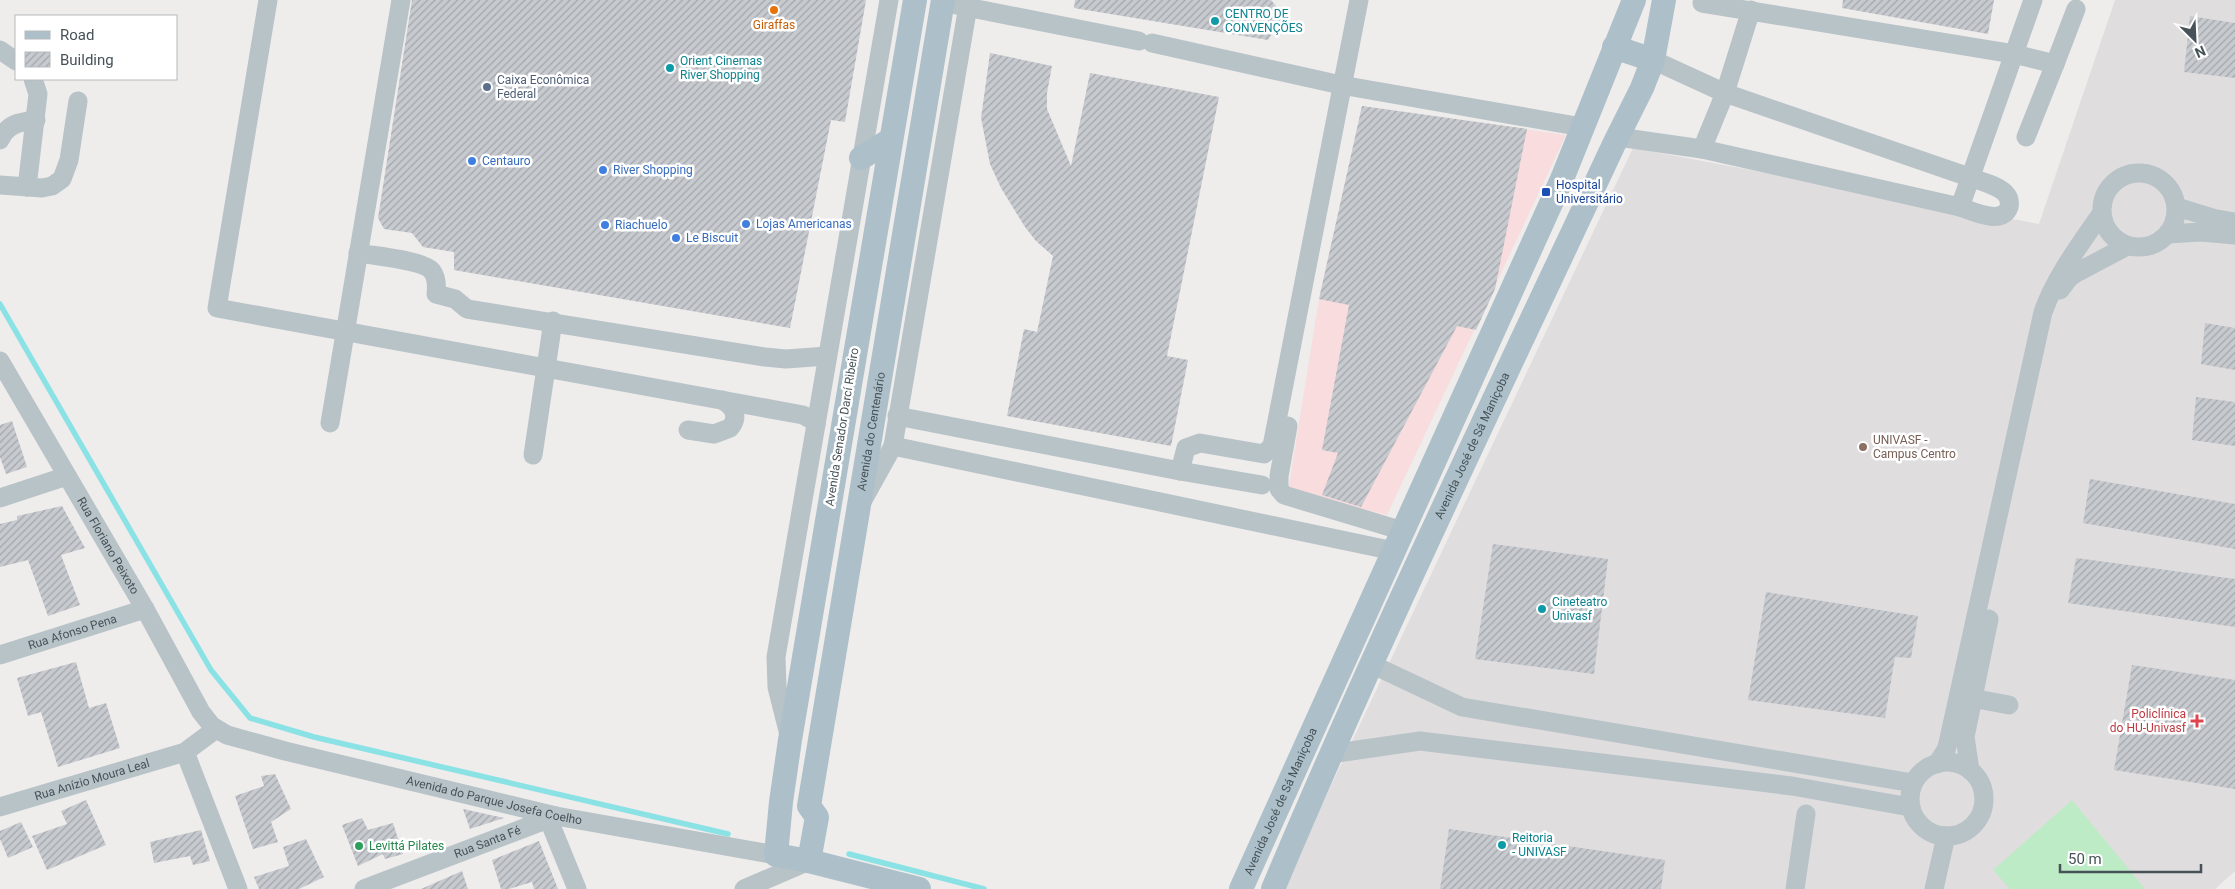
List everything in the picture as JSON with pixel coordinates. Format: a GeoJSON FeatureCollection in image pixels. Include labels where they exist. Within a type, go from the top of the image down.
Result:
{"type":"FeatureCollection","features":[{"type":"Feature","properties":{"kind":"main road","name":"Avenida Senador Darcí Ribeiro"},"geometry":{"type":"LineString","coordinates":[[776,855],[790,740],[915,0]]}},
{"type":"Feature","properties":{"kind":"main road","name":"Avenida José de Sá Maniçoba"},"geometry":{"type":"LineString","coordinates":[[1241,889],[1562,179],[1634,0]]}},
{"type":"Feature","properties":{"kind":"main road","name":"Avenida José de Sá Maniçoba"},"geometry":{"type":"LineString","coordinates":[[1272,889],[1371,664],[1653,60],[1664,0]]}},
{"type":"Feature","properties":{"kind":"main road","name":"Avenida do Centenário"},"geometry":{"type":"LineString","coordinates":[[809,861],[813,812],[861,503],[943,1]]}},
{"type":"Feature","properties":{"kind":"main road"},"geometry":{"type":"LineString","coordinates":[[1614,47],[1653,60]]}},
{"type":"Feature","properties":{"kind":"main road"},"geometry":{"type":"LineString","coordinates":[[1582,127],[1618,137]]}},
{"type":"Feature","properties":{"kind":"main road"},"geometry":{"type":"LineString","coordinates":[[861,158],[890,140]]}},
{"type":"Feature","properties":{"kind":"main road"},"geometry":{"type":"LineString","coordinates":[[781,802],[813,812],[827,851],[836,863],[852,872]]}},
{"type":"Feature","properties":{"kind":"main road"},"geometry":{"type":"LineString","coordinates":[[776,855],[809,861],[918,889]]}},
{"type":"Feature","properties":{"kind":"street"},"geometry":{"type":"LineString","coordinates":[[268,0],[217,308],[722,400],[803,416],[812,420],[816,425]]}},
{"type":"Feature","properties":{"kind":"street"},"geometry":{"type":"LineString","coordinates":[[330,423],[401,0]]}},
{"type":"Feature","properties":{"kind":"street"},"geometry":{"type":"LineString","coordinates":[[790,740],[776,687],[776,657],[889,0]]}},
{"type":"Feature","properties":{"kind":"street"},"geometry":{"type":"LineString","coordinates":[[1180,471],[1186,448],[1192,444],[1200,443],[1264,454],[1272,446],[1359,0]]}},
{"type":"Feature","properties":{"kind":"street"},"geometry":{"type":"LineString","coordinates":[[1960,207],[2033,0]]}},
{"type":"Feature","properties":{"kind":"street"},"geometry":{"type":"LineString","coordinates":[[943,1],[968,4],[1341,85],[1582,127]]}},
{"type":"Feature","properties":{"kind":"street"},"geometry":{"type":"LineString","coordinates":[[1702,3],[2014,54],[2054,64]]}},
{"type":"Feature","properties":{"kind":"street"},"geometry":{"type":"LineString","coordinates":[[861,503],[893,446],[968,4]]}},
{"type":"Feature","properties":{"kind":"street"},"geometry":{"type":"LineString","coordinates":[[1702,149],[1725,93],[1751,10]]}},
{"type":"Feature","properties":{"kind":"street"},"geometry":{"type":"LineString","coordinates":[[2026,137],[2076,10]]}},
{"type":"Feature","properties":{"kind":"street"},"geometry":{"type":"LineString","coordinates":[[0,50],[15,60]]}},
{"type":"Feature","properties":{"kind":"street"},"geometry":{"type":"LineString","coordinates":[[1618,137],[1702,149],[1960,207],[1988,216],[1996,216],[2007,212],[2010,204],[2009,198],[2000,190],[1970,177],[1725,93],[1653,60]]}},
{"type":"Feature","properties":{"kind":"street"},"geometry":{"type":"LineString","coordinates":[[27,187],[38,94],[33,80]]}},
{"type":"Feature","properties":{"kind":"street"},"geometry":{"type":"LineString","coordinates":[[0,185],[42,188],[52,186],[65,174],[78,101]]}},
{"type":"Feature","properties":{"kind":"street"},"geometry":{"type":"LineString","coordinates":[[0,140],[13,124],[36,120]]}},
{"type":"Feature","properties":{"kind":"street"},"geometry":{"type":"LineString","coordinates":[[1970,770],[1965,738],[1965,697],[2043,312],[2052,288],[2101,214],[2103,199],[2110,186],[2122,177],[2136,172],[2150,174],[2164,181],[2173,193],[2177,207],[2175,222],[2168,234],[2156,244],[2142,248],[2127,246],[2109,234],[2101,214]]}},
{"type":"Feature","properties":{"kind":"street"},"geometry":{"type":"LineString","coordinates":[[2177,207],[2216,219],[2235,222]]}},
{"type":"Feature","properties":{"kind":"street"},"geometry":{"type":"LineString","coordinates":[[2168,234],[2201,232],[2235,235]]}},
{"type":"Feature","properties":{"kind":"street"},"geometry":{"type":"LineString","coordinates":[[1937,764],[1946,750],[1965,697],[2051,313],[2059,292],[2069,278],[2127,246]]}},
{"type":"Feature","properties":{"kind":"street"},"geometry":{"type":"LineString","coordinates":[[358,253],[426,267],[435,278],[437,285],[436,294],[455,299],[467,309],[765,357],[786,359],[827,356]]}},
{"type":"Feature","properties":{"kind":"street"},"geometry":{"type":"LineString","coordinates":[[533,455],[553,322]]}},
{"type":"Feature","properties":{"kind":"street","name":"Rua Floriano Peixoto"},"geometry":{"type":"LineString","coordinates":[[0,362],[144,609],[201,712],[216,729]]}},
{"type":"Feature","properties":{"kind":"street"},"geometry":{"type":"LineString","coordinates":[[688,430],[714,434],[727,431],[735,419],[733,409],[722,400]]}},
{"type":"Feature","properties":{"kind":"street"},"geometry":{"type":"LineString","coordinates":[[1293,400],[1279,476],[1279,489],[1284,495],[1399,541]]}},
{"type":"Feature","properties":{"kind":"street"},"geometry":{"type":"LineString","coordinates":[[897,416],[1180,471],[1262,484]]}},
{"type":"Feature","properties":{"kind":"street"},"geometry":{"type":"LineString","coordinates":[[893,446],[1399,541]]}},
{"type":"Feature","properties":{"kind":"street"},"geometry":{"type":"LineString","coordinates":[[0,498],[67,476]]}},
{"type":"Feature","properties":{"kind":"street","name":"Rua Afonso Pena"},"geometry":{"type":"LineString","coordinates":[[0,655],[144,609]]}},
{"type":"Feature","properties":{"kind":"street"},"geometry":{"type":"LineString","coordinates":[[1371,664],[1462,707],[1913,783]]}},
{"type":"Feature","properties":{"kind":"street"},"geometry":{"type":"LineString","coordinates":[[1965,697],[2009,705]]}},
{"type":"Feature","properties":{"kind":"street","name":"Rua Anízio Moura Leal"},"geometry":{"type":"LineString","coordinates":[[0,808],[185,752],[216,729]]}},
{"type":"Feature","properties":{"kind":"street","name":"Avenida do Parque Josefa Coelho"},"geometry":{"type":"LineString","coordinates":[[216,729],[234,737],[276,749],[552,817],[776,855]]}},
{"type":"Feature","properties":{"kind":"street"},"geometry":{"type":"LineString","coordinates":[[1330,754],[1420,741],[1783,784],[1910,808]]}},
{"type":"Feature","properties":{"kind":"street"},"geometry":{"type":"LineString","coordinates":[[185,752],[238,889]]}},
{"type":"Feature","properties":{"kind":"street"},"geometry":{"type":"LineString","coordinates":[[1954,763],[1970,770],[1982,785],[1983,809],[1978,821],[1958,835],[1934,834],[1923,828],[1915,819],[1910,808],[1910,795],[1913,783],[1920,773],[1937,764],[1954,763]]}},
{"type":"Feature","properties":{"kind":"street"},"geometry":{"type":"LineString","coordinates":[[1795,889],[1806,814]]}},
{"type":"Feature","properties":{"kind":"street"},"geometry":{"type":"LineString","coordinates":[[552,817],[577,889]]}},
{"type":"Feature","properties":{"kind":"street","name":"Rua Santa Fé"},"geometry":{"type":"LineString","coordinates":[[364,889],[552,817]]}},
{"type":"Feature","properties":{"kind":"street"},"geometry":{"type":"LineString","coordinates":[[1934,889],[1946,836]]}},
{"type":"Feature","properties":{"kind":"street"},"geometry":{"type":"LineString","coordinates":[[744,889],[809,861]]}},
{"type":"Feature","properties":{"kind":"shaded area","name":"UNIVASF - Campus Centro"},"geometry":{"type":"Polygon","coordinates":[[[2115,0],[2235,0],[2235,871],[2215,889],[1282,889],[1633,148],[2039,224],[2115,0]]]}},
{"type":"Feature","properties":{"kind":"shaded area"},"geometry":{"type":"Polygon","coordinates":[[[1362,106],[1566,135],[1387,515],[1288,491],[1319,299],[1362,106]]]}},
{"type":"Feature","properties":{"kind":"green space"},"geometry":{"type":"Polygon","coordinates":[[[2072,800],[2145,889],[2010,889],[1993,870],[2072,800]]]}},
{"type":"Feature","properties":{"kind":"building","name":"River Shopping"},"geometry":{"type":"Polygon","coordinates":[[[412,0],[866,0],[845,122],[831,120],[790,328],[454,270],[454,252],[423,247],[412,233],[384,229],[378,218],[412,0]]]}},
{"type":"Feature","properties":{"kind":"building","name":"CENTRO DE CONVENÇÕES"},"geometry":{"type":"Polygon","coordinates":[[[1075,0],[1271,0],[1284,16],[1268,40],[1074,8],[1075,0]]]}},
{"type":"Feature","properties":{"kind":"building"},"geometry":{"type":"Polygon","coordinates":[[[1843,0],[1994,0],[1988,34],[1842,8],[1843,0]]]}},
{"type":"Feature","properties":{"kind":"building"},"geometry":{"type":"Polygon","coordinates":[[[2190,16],[2235,23],[2235,78],[2184,72],[2190,16]]]}},
{"type":"Feature","properties":{"kind":"building"},"geometry":{"type":"Polygon","coordinates":[[[990,53],[1052,66],[1047,93],[1047,109],[1071,166],[1090,73],[1219,97],[1167,356],[1188,360],[1171,446],[1007,416],[1024,329],[1037,332],[1053,256],[1036,241],[1025,227],[1001,188],[990,164],[981,118],[990,53]]]}},
{"type":"Feature","properties":{"kind":"building"},"geometry":{"type":"Polygon","coordinates":[[[1362,106],[1527,129],[1495,289],[1476,330],[1457,326],[1361,507],[1322,495],[1338,453],[1322,450],[1349,305],[1319,299],[1362,106]]]}},
{"type":"Feature","properties":{"kind":"building"},"geometry":{"type":"Polygon","coordinates":[[[2205,323],[2235,328],[2235,370],[2201,364],[2205,323]]]}},
{"type":"Feature","properties":{"kind":"building"},"geometry":{"type":"Polygon","coordinates":[[[2196,397],[2235,402],[2235,446],[2192,440],[2196,397]]]}},
{"type":"Feature","properties":{"kind":"building"},"geometry":{"type":"Polygon","coordinates":[[[12,421],[27,467],[6,474],[0,457],[0,425],[12,421]]]}},
{"type":"Feature","properties":{"kind":"building"},"geometry":{"type":"Polygon","coordinates":[[[2090,479],[2235,504],[2235,549],[2083,523],[2090,479]]]}},
{"type":"Feature","properties":{"kind":"building"},"geometry":{"type":"Polygon","coordinates":[[[62,506],[85,548],[61,555],[80,605],[48,616],[28,560],[0,567],[0,524],[17,520],[17,516],[62,506]]]}},
{"type":"Feature","properties":{"kind":"building","name":"Cineteatro Univasf"},"geometry":{"type":"Polygon","coordinates":[[[1493,544],[1608,559],[1594,674],[1475,659],[1493,544]]]}},
{"type":"Feature","properties":{"kind":"building"},"geometry":{"type":"Polygon","coordinates":[[[2076,558],[2235,579],[2235,627],[2068,603],[2076,558]]]}},
{"type":"Feature","properties":{"kind":"building"},"geometry":{"type":"Polygon","coordinates":[[[1766,592],[1918,616],[1911,658],[1895,657],[1885,718],[1748,700],[1766,592]]]}},
{"type":"Feature","properties":{"kind":"building"},"geometry":{"type":"Polygon","coordinates":[[[76,662],[89,708],[106,703],[120,748],[58,767],[41,712],[28,716],[17,678],[76,662]]]}},
{"type":"Feature","properties":{"kind":"building"},"geometry":{"type":"Polygon","coordinates":[[[2132,665],[2235,680],[2235,789],[2114,770],[2132,665]]]}},
{"type":"Feature","properties":{"kind":"building"},"geometry":{"type":"Polygon","coordinates":[[[275,774],[291,809],[271,822],[278,842],[253,849],[235,796],[264,786],[261,776],[275,774]]]}},
{"type":"Feature","properties":{"kind":"building"},"geometry":{"type":"Polygon","coordinates":[[[86,800],[106,845],[47,870],[32,836],[67,824],[61,811],[86,800]]]}},
{"type":"Feature","properties":{"kind":"building"},"geometry":{"type":"Polygon","coordinates":[[[463,809],[504,818],[470,829],[463,809]]]}},
{"type":"Feature","properties":{"kind":"building"},"geometry":{"type":"Polygon","coordinates":[[[362,818],[368,830],[393,823],[403,854],[385,859],[383,854],[358,866],[342,825],[362,818]]]}},
{"type":"Feature","properties":{"kind":"building"},"geometry":{"type":"Polygon","coordinates":[[[21,822],[33,847],[8,858],[0,839],[0,831],[21,822]]]}},
{"type":"Feature","properties":{"kind":"building","name":"Reitoria - UNIVASF"},"geometry":{"type":"Polygon","coordinates":[[[1449,829],[1665,860],[1661,889],[1440,889],[1449,829]]]}},
{"type":"Feature","properties":{"kind":"building"},"geometry":{"type":"Polygon","coordinates":[[[201,830],[210,861],[193,865],[190,856],[154,863],[150,842],[201,830]]]}},
{"type":"Feature","properties":{"kind":"building"},"geometry":{"type":"Polygon","coordinates":[[[306,839],[324,877],[299,889],[259,889],[254,877],[289,866],[283,847],[306,839]]]}},
{"type":"Feature","properties":{"kind":"building"},"geometry":{"type":"Polygon","coordinates":[[[539,841],[558,889],[534,889],[532,882],[509,889],[501,889],[492,860],[539,841]]]}},
{"type":"Feature","properties":{"kind":"building"},"geometry":{"type":"Polygon","coordinates":[[[462,871],[468,889],[421,889],[462,871]]]}},
{"type":"Feature","properties":{"kind":"waterway"},"geometry":{"type":"LineString","coordinates":[[0,304],[211,670],[250,718],[314,737],[728,834]]}},
{"type":"Feature","properties":{"kind":"waterway"},"geometry":{"type":"LineString","coordinates":[[849,854],[984,889]]}},
{"type":"Feature","properties":{"kind":"place","name":"Giraffas"},"geometry":{"type":"Point","coordinates":[774,10]}},
{"type":"Feature","properties":{"kind":"place","name":"CENTRO DE CONVENÇÕES"},"geometry":{"type":"Point","coordinates":[1215,21]}},
{"type":"Feature","properties":{"kind":"place","name":"Orient Cinemas River Shopping"},"geometry":{"type":"Point","coordinates":[670,68]}},
{"type":"Feature","properties":{"kind":"place","name":"Caixa Econômica Federal"},"geometry":{"type":"Point","coordinates":[487,87]}},
{"type":"Feature","properties":{"kind":"place","name":"Centauro"},"geometry":{"type":"Point","coordinates":[472,161]}},
{"type":"Feature","properties":{"kind":"place","name":"River Shopping"},"geometry":{"type":"Point","coordinates":[603,170]}},
{"type":"Feature","properties":{"kind":"place","name":"Hospital Universitário"},"geometry":{"type":"Point","coordinates":[1546,192]}},
{"type":"Feature","properties":{"kind":"place","name":"Lojas Americanas"},"geometry":{"type":"Point","coordinates":[746,224]}},
{"type":"Feature","properties":{"kind":"place","name":"Riachuelo"},"geometry":{"type":"Point","coordinates":[605,225]}},
{"type":"Feature","properties":{"kind":"place","name":"Le Biscuit"},"geometry":{"type":"Point","coordinates":[676,238]}},
{"type":"Feature","properties":{"kind":"place","name":"UNIVASF - Campus Centro"},"geometry":{"type":"Point","coordinates":[1863,447]}},
{"type":"Feature","properties":{"kind":"place","name":"Cineteatro Univasf"},"geometry":{"type":"Point","coordinates":[1542,609]}},
{"type":"Feature","properties":{"kind":"place","name":"Policlínica do HU-Univasf"},"geometry":{"type":"Point","coordinates":[2197,721]}},
{"type":"Feature","properties":{"kind":"place","name":"Reitoria - UNIVASF"},"geometry":{"type":"Point","coordinates":[1502,845]}},
{"type":"Feature","properties":{"kind":"place","name":"Levittá Pilates"},"geometry":{"type":"Point","coordinates":[359,846]}}]}
